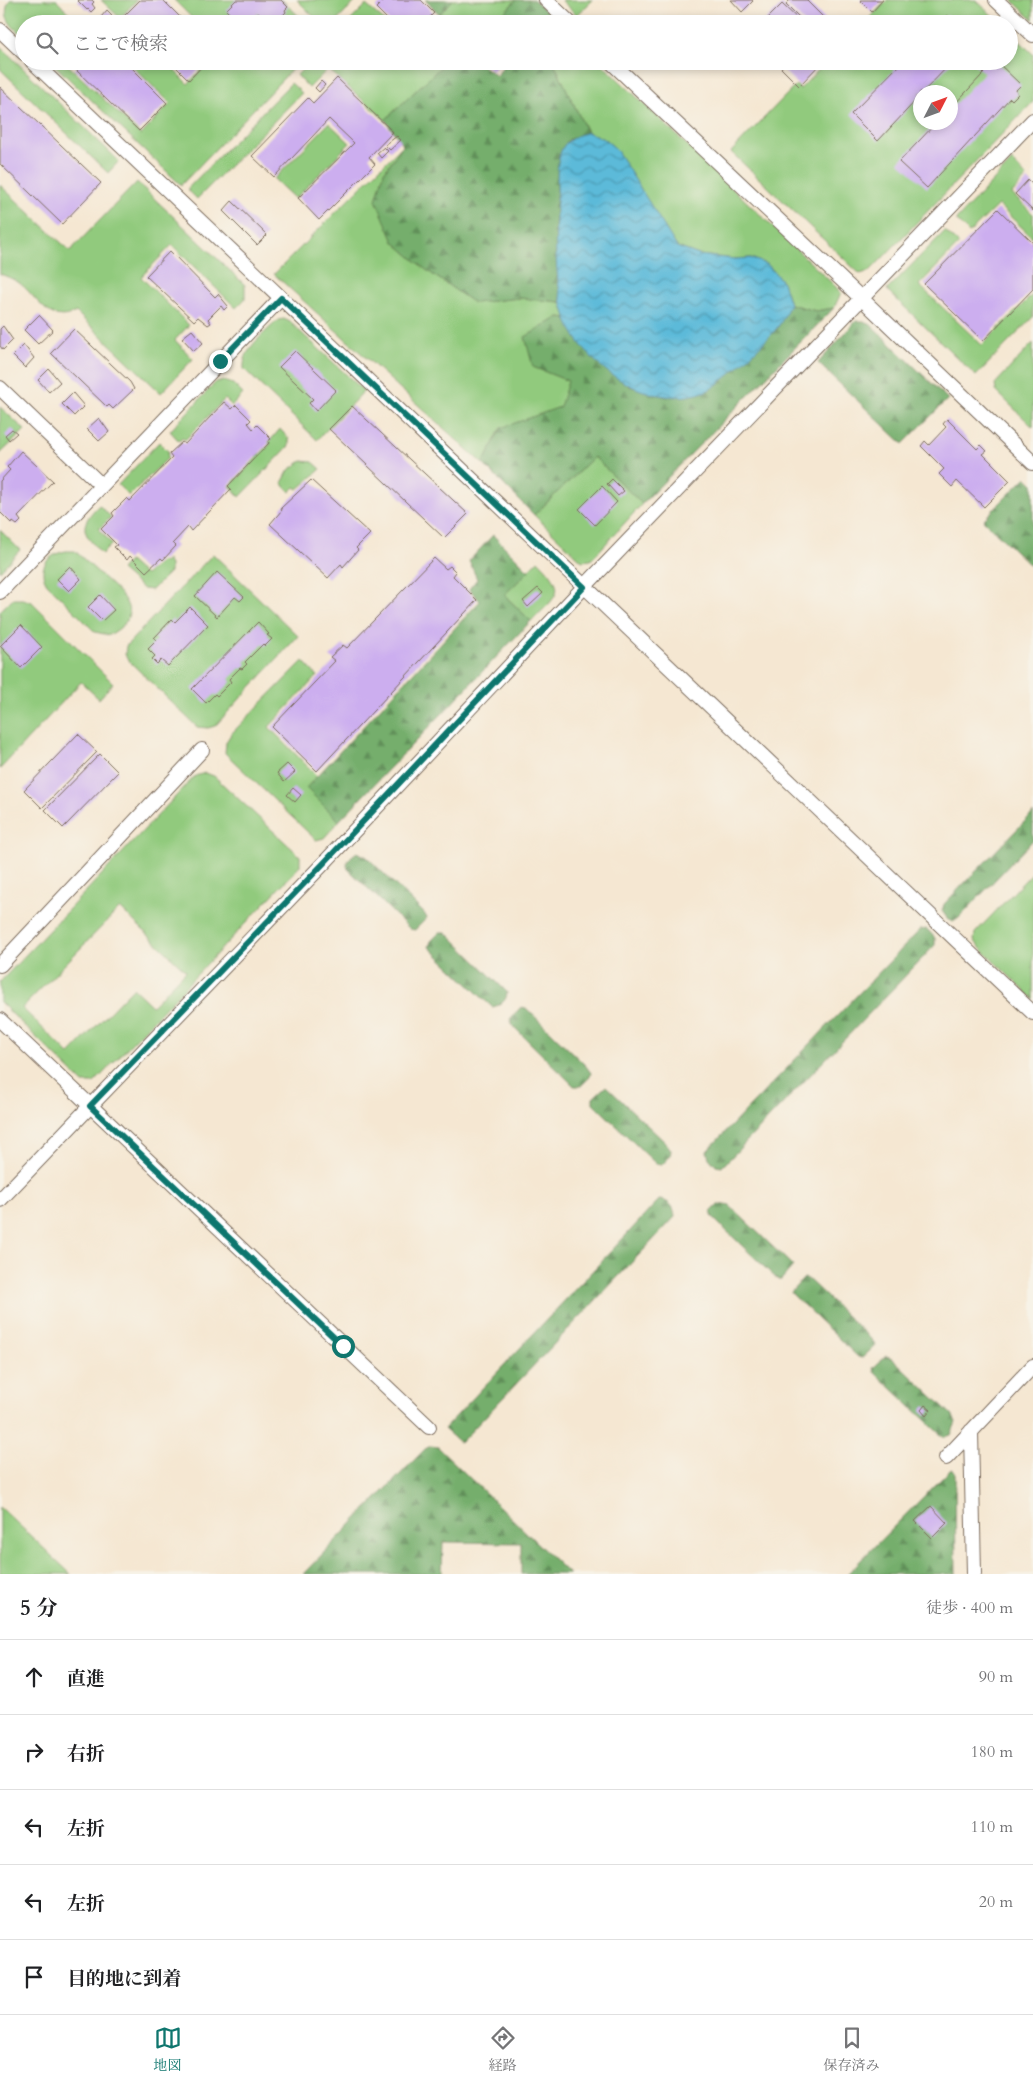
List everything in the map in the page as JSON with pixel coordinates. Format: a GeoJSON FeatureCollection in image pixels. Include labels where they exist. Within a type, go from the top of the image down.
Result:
{"type":"FeatureCollection","features":[{"type":"Feature","properties":{"kind":"lane"},"geometry":{"type":"LineString","coordinates":[[546,0],[562,15]]}},
{"type":"Feature","properties":{"kind":"lane"},"geometry":{"type":"LineString","coordinates":[[996,0],[1011,15]]}},
{"type":"Feature","properties":{"kind":"lane"},"geometry":{"type":"LineString","coordinates":[[1018,21],[1033,36]]}},
{"type":"Feature","properties":{"kind":"lane"},"geometry":{"type":"LineString","coordinates":[[0,30],[15,44]]}},
{"type":"Feature","properties":{"kind":"lane"},"geometry":{"type":"LineString","coordinates":[[41,70],[1033,1013]]}},
{"type":"Feature","properties":{"kind":"lane"},"geometry":{"type":"LineString","coordinates":[[620,70],[1033,463]]}},
{"type":"Feature","properties":{"kind":"lane"},"geometry":{"type":"LineString","coordinates":[[0,1200],[323,864],[584,587],[1033,120]]}},
{"type":"Feature","properties":{"kind":"lane"},"geometry":{"type":"LineString","coordinates":[[0,592],[281,298]]}},
{"type":"Feature","properties":{"kind":"lane"},"geometry":{"type":"LineString","coordinates":[[0,388],[101,486]]}},
{"type":"Feature","properties":{"kind":"lane"},"geometry":{"type":"LineString","coordinates":[[0,965],[202,750]]}},
{"type":"Feature","properties":{"kind":"lane"},"geometry":{"type":"LineString","coordinates":[[0,1020],[428,1427]]}},
{"type":"Feature","properties":{"kind":"lane"},"geometry":{"type":"LineString","coordinates":[[946,1458],[1033,1366]]}},
{"type":"Feature","properties":{"kind":"lane"},"geometry":{"type":"LineString","coordinates":[[970,1431],[974,1574]]}},
{"type":"Feature","properties":{"kind":"green space"},"geometry":{"type":"Polygon","coordinates":[[[10,0],[57,0],[71,15],[15,15],[15,29],[7,16],[7,6],[10,0]]]}},
{"type":"Feature","properties":{"kind":"green space"},"geometry":{"type":"Polygon","coordinates":[[[101,0],[137,0],[123,15],[117,15],[101,0]]]}},
{"type":"Feature","properties":{"kind":"green space"},"geometry":{"type":"Polygon","coordinates":[[[174,0],[282,0],[298,15],[189,15],[174,0]]]}},
{"type":"Feature","properties":{"kind":"green space"},"geometry":{"type":"Polygon","coordinates":[[[297,0],[357,0],[343,15],[312,15],[297,0]]]}},
{"type":"Feature","properties":{"kind":"green space"},"geometry":{"type":"Polygon","coordinates":[[[425,0],[453,0],[439,14],[425,0]]]}},
{"type":"Feature","properties":{"kind":"green space"},"geometry":{"type":"Polygon","coordinates":[[[453,0],[516,0],[502,15],[439,15],[453,0]]]}},
{"type":"Feature","properties":{"kind":"green space"},"geometry":{"type":"Polygon","coordinates":[[[516,0],[534,0],[550,14],[546,15],[502,15],[516,0]]]}},
{"type":"Feature","properties":{"kind":"green space"},"geometry":{"type":"Polygon","coordinates":[[[561,0],[593,0],[577,15],[561,0]]]}},
{"type":"Feature","properties":{"kind":"green space"},"geometry":{"type":"Polygon","coordinates":[[[887,0],[976,0],[992,15],[873,15],[887,0]]]}},
{"type":"Feature","properties":{"kind":"green space"},"geometry":{"type":"Polygon","coordinates":[[[1012,0],[1033,0],[1033,20],[1012,0]]]}},
{"type":"Feature","properties":{"kind":"green space"},"geometry":{"type":"Polygon","coordinates":[[[366,5],[378,15],[356,15],[366,5]]]}},
{"type":"Feature","properties":{"kind":"green space"},"geometry":{"type":"Polygon","coordinates":[[[1018,40],[1033,54],[1033,102],[870,271],[860,274],[731,152],[796,85],[800,89],[818,70],[1018,70],[1018,40]]]}},
{"type":"Feature","properties":{"kind":"green space"},"geometry":{"type":"Polygon","coordinates":[[[0,46],[15,60],[15,70],[25,70],[119,161],[108,173],[0,69],[0,46]]]}},
{"type":"Feature","properties":{"kind":"green space"},"geometry":{"type":"Polygon","coordinates":[[[60,70],[73,70],[141,135],[170,103],[136,70],[174,70],[188,84],[201,70],[291,70],[181,185],[60,70]]]}},
{"type":"Feature","properties":{"kind":"green space"},"geometry":{"type":"Polygon","coordinates":[[[302,70],[327,70],[309,88],[297,75],[302,70]]]}},
{"type":"Feature","properties":{"kind":"green space"},"geometry":{"type":"Polygon","coordinates":[[[329,70],[438,70],[385,120],[329,70]]]}},
{"type":"Feature","properties":{"kind":"green space"},"geometry":{"type":"Polygon","coordinates":[[[438,70],[489,70],[497,76],[501,70],[557,70],[587,132],[568,140],[559,155],[555,229],[561,302],[519,298],[474,303],[425,269],[394,242],[376,200],[384,172],[403,145],[385,120],[438,70]]]}},
{"type":"Feature","properties":{"kind":"green space"},"geometry":{"type":"Polygon","coordinates":[[[557,70],[608,70],[835,286],[841,293],[834,308],[816,311],[790,304],[783,282],[768,265],[751,258],[735,259],[699,255],[677,247],[606,140],[587,132],[557,70]]]}},
{"type":"Feature","properties":{"kind":"green space"},"geometry":{"type":"Polygon","coordinates":[[[291,83],[302,93],[197,199],[187,189],[291,83]]]}},
{"type":"Feature","properties":{"kind":"green space"},"geometry":{"type":"Polygon","coordinates":[[[329,123],[350,143],[295,199],[274,179],[329,123]]]}},
{"type":"Feature","properties":{"kind":"green space"},"geometry":{"type":"Polygon","coordinates":[[[403,145],[384,172],[394,242],[425,269],[474,303],[519,298],[561,302],[567,318],[559,317],[533,367],[569,381],[560,408],[501,428],[483,464],[274,274],[403,145]]]}},
{"type":"Feature","properties":{"kind":"green space"},"geometry":{"type":"Polygon","coordinates":[[[1012,161],[1027,177],[1012,194],[1033,214],[1033,238],[998,205],[969,233],[956,220],[1012,161]]]}},
{"type":"Feature","properties":{"kind":"green space"},"geometry":{"type":"Polygon","coordinates":[[[137,182],[245,285],[245,299],[236,308],[172,245],[141,277],[189,325],[175,340],[193,359],[161,393],[76,312],[66,316],[50,313],[18,282],[0,274],[0,185],[70,251],[137,182]]]}},
{"type":"Feature","properties":{"kind":"green space"},"geometry":{"type":"Polygon","coordinates":[[[945,231],[959,244],[919,285],[982,345],[1033,294],[1033,317],[976,376],[887,290],[945,231]]]}},
{"type":"Feature","properties":{"kind":"green space"},"geometry":{"type":"Polygon","coordinates":[[[790,304],[816,311],[834,308],[642,504],[594,457],[534,515],[483,464],[501,428],[560,407],[568,381],[533,367],[525,337],[559,317],[567,318],[573,331],[629,386],[667,397],[708,390],[737,367],[778,327],[790,304]]]}},
{"type":"Feature","properties":{"kind":"green space"},"geometry":{"type":"Polygon","coordinates":[[[284,319],[290,322],[364,391],[317,440],[244,369],[244,362],[250,348],[278,320],[284,319]]]}},
{"type":"Feature","properties":{"kind":"green space"},"geometry":{"type":"Polygon","coordinates":[[[856,321],[864,321],[871,325],[948,399],[903,444],[818,363],[856,321]]]}},
{"type":"Feature","properties":{"kind":"green space"},"geometry":{"type":"Polygon","coordinates":[[[1033,343],[1033,427],[996,391],[995,384],[1033,343]]]}},
{"type":"Feature","properties":{"kind":"green space"},"geometry":{"type":"Polygon","coordinates":[[[224,381],[233,384],[243,394],[232,406],[225,399],[185,440],[183,438],[179,441],[170,431],[216,382],[224,381]]]}},
{"type":"Feature","properties":{"kind":"green space"},"geometry":{"type":"Polygon","coordinates":[[[0,407],[25,430],[0,454],[0,407]]]}},
{"type":"Feature","properties":{"kind":"green space"},"geometry":{"type":"Polygon","coordinates":[[[280,429],[289,439],[289,446],[240,497],[230,486],[270,444],[269,442],[280,429]]]}},
{"type":"Feature","properties":{"kind":"green space"},"geometry":{"type":"Polygon","coordinates":[[[159,442],[169,452],[167,455],[169,457],[129,496],[118,485],[159,442]]]}},
{"type":"Feature","properties":{"kind":"green space"},"geometry":{"type":"Polygon","coordinates":[[[594,457],[642,504],[591,560],[582,561],[534,515],[594,457]]]}},
{"type":"Feature","properties":{"kind":"green space"},"geometry":{"type":"Polygon","coordinates":[[[302,461],[313,462],[321,469],[298,489],[295,487],[290,492],[282,483],[289,470],[302,461]]]}},
{"type":"Feature","properties":{"kind":"green space"},"geometry":{"type":"Polygon","coordinates":[[[1026,477],[1033,484],[1033,568],[983,520],[1026,477]]]}},
{"type":"Feature","properties":{"kind":"green space"},"geometry":{"type":"Polygon","coordinates":[[[99,505],[111,517],[99,529],[112,544],[102,554],[90,541],[85,530],[88,519],[99,505]]]}},
{"type":"Feature","properties":{"kind":"green space"},"geometry":{"type":"Polygon","coordinates":[[[0,530],[20,550],[0,571],[0,530]]]}},
{"type":"Feature","properties":{"kind":"green space"},"geometry":{"type":"Polygon","coordinates":[[[493,535],[529,571],[504,595],[531,621],[339,821],[306,788],[480,601],[469,589],[477,579],[469,561],[493,535]]]}},
{"type":"Feature","properties":{"kind":"green space"},"geometry":{"type":"Polygon","coordinates":[[[66,551],[75,551],[119,592],[128,606],[129,614],[126,621],[120,628],[109,635],[95,632],[47,584],[43,572],[46,562],[54,555],[66,551]]]}},
{"type":"Feature","properties":{"kind":"green space"},"geometry":{"type":"Polygon","coordinates":[[[213,554],[298,636],[215,726],[208,728],[197,727],[127,659],[125,654],[126,646],[213,554]]]}},
{"type":"Feature","properties":{"kind":"green space"},"geometry":{"type":"Polygon","coordinates":[[[167,560],[170,565],[170,572],[152,590],[143,589],[121,570],[129,561],[145,575],[162,561],[164,563],[167,560]]]}},
{"type":"Feature","properties":{"kind":"green space"},"geometry":{"type":"Polygon","coordinates":[[[538,560],[554,579],[556,592],[548,605],[531,621],[504,595],[538,560]]]}},
{"type":"Feature","properties":{"kind":"green space"},"geometry":{"type":"Polygon","coordinates":[[[12,599],[23,599],[32,602],[113,683],[99,699],[81,682],[0,769],[0,611],[12,599]]]}},
{"type":"Feature","properties":{"kind":"green space"},"geometry":{"type":"Polygon","coordinates":[[[303,661],[317,676],[269,727],[317,776],[307,788],[339,821],[324,838],[316,840],[225,753],[226,742],[231,734],[303,661]]]}},
{"type":"Feature","properties":{"kind":"green space"},"geometry":{"type":"Polygon","coordinates":[[[205,773],[214,776],[300,856],[300,866],[94,1083],[83,1083],[0,1002],[0,982],[195,776],[205,773]],[[120,908],[22,1008],[69,1054],[133,988],[152,1006],[186,971],[120,908]]]}},
{"type":"Feature","properties":{"kind":"green space"},"geometry":{"type":"Polygon","coordinates":[[[1033,813],[1033,840],[959,918],[953,922],[947,918],[942,911],[944,904],[1033,813]]]}},
{"type":"Feature","properties":{"kind":"green space"},"geometry":{"type":"Polygon","coordinates":[[[357,852],[367,857],[424,913],[427,918],[415,930],[410,929],[348,869],[349,859],[357,852]]]}},
{"type":"Feature","properties":{"kind":"green space"},"geometry":{"type":"Polygon","coordinates":[[[1033,872],[1033,999],[974,940],[975,933],[1033,872]]]}},
{"type":"Feature","properties":{"kind":"green space"},"geometry":{"type":"Polygon","coordinates":[[[927,929],[935,938],[935,945],[722,1167],[716,1166],[709,1158],[707,1151],[920,930],[927,929]]]}},
{"type":"Feature","properties":{"kind":"green space"},"geometry":{"type":"Polygon","coordinates":[[[440,932],[446,932],[507,992],[506,998],[498,1006],[492,1007],[429,947],[431,941],[440,932]]]}},
{"type":"Feature","properties":{"kind":"green space"},"geometry":{"type":"Polygon","coordinates":[[[521,1007],[526,1008],[586,1066],[591,1073],[581,1086],[574,1086],[513,1026],[510,1019],[521,1007]]]}},
{"type":"Feature","properties":{"kind":"green space"},"geometry":{"type":"Polygon","coordinates":[[[606,1086],[667,1144],[671,1150],[670,1156],[662,1165],[656,1164],[593,1103],[593,1098],[606,1086]]]}},
{"type":"Feature","properties":{"kind":"green space"},"geometry":{"type":"Polygon","coordinates":[[[659,1200],[671,1205],[675,1217],[460,1443],[444,1429],[659,1200]]]}},
{"type":"Feature","properties":{"kind":"green space"},"geometry":{"type":"Polygon","coordinates":[[[719,1204],[730,1206],[793,1266],[781,1280],[778,1280],[713,1218],[711,1212],[719,1204]]]}},
{"type":"Feature","properties":{"kind":"green space"},"geometry":{"type":"Polygon","coordinates":[[[804,1278],[808,1279],[873,1341],[875,1346],[862,1358],[858,1357],[792,1294],[791,1292],[804,1278]]]}},
{"type":"Feature","properties":{"kind":"green space"},"geometry":{"type":"Polygon","coordinates":[[[886,1356],[892,1358],[952,1415],[956,1422],[951,1435],[945,1437],[940,1434],[874,1372],[873,1368],[886,1356]]]}},
{"type":"Feature","properties":{"kind":"green space"},"geometry":{"type":"Polygon","coordinates":[[[431,1446],[438,1447],[569,1574],[521,1574],[521,1543],[443,1542],[442,1574],[303,1574],[425,1449],[431,1446]]]}},
{"type":"Feature","properties":{"kind":"green space"},"geometry":{"type":"Polygon","coordinates":[[[951,1469],[955,1472],[956,1574],[847,1574],[951,1469]]]}},
{"type":"Feature","properties":{"kind":"green space"},"geometry":{"type":"Polygon","coordinates":[[[0,1507],[71,1574],[0,1574],[0,1507]]]}},
{"type":"Feature","properties":{"kind":"water"},"geometry":{"type":"Polygon","coordinates":[[[587,132],[606,140],[616,149],[677,247],[699,255],[735,259],[751,258],[768,265],[783,282],[790,304],[779,325],[744,362],[707,391],[688,396],[668,396],[648,393],[630,385],[612,375],[596,362],[572,331],[562,302],[557,267],[557,167],[561,151],[565,145],[574,137],[587,132]]]}},
{"type":"Feature","properties":{"kind":"building"},"geometry":{"type":"Polygon","coordinates":[[[77,0],[92,0],[95,8],[91,12],[77,0]]]}},
{"type":"Feature","properties":{"kind":"building"},"geometry":{"type":"Polygon","coordinates":[[[140,0],[163,0],[178,15],[125,15],[140,0]]]}},
{"type":"Feature","properties":{"kind":"building"},"geometry":{"type":"Polygon","coordinates":[[[236,0],[281,0],[288,7],[283,15],[260,15],[258,13],[256,15],[231,15],[226,10],[236,0]]]}},
{"type":"Feature","properties":{"kind":"building"},"geometry":{"type":"Polygon","coordinates":[[[384,0],[421,0],[434,13],[432,15],[383,15],[376,8],[384,0]]]}},
{"type":"Feature","properties":{"kind":"building"},"geometry":{"type":"Polygon","coordinates":[[[731,0],[752,0],[753,1],[742,12],[731,0]]]}},
{"type":"Feature","properties":{"kind":"building"},"geometry":{"type":"Polygon","coordinates":[[[790,0],[808,0],[821,15],[797,15],[786,4],[790,0]]]}},
{"type":"Feature","properties":{"kind":"building"},"geometry":{"type":"Polygon","coordinates":[[[860,0],[883,0],[872,12],[860,0]]]}},
{"type":"Feature","properties":{"kind":"building"},"geometry":{"type":"Polygon","coordinates":[[[782,4],[794,15],[771,15],[782,4]]]}},
{"type":"Feature","properties":{"kind":"building"},"geometry":{"type":"Polygon","coordinates":[[[107,10],[112,15],[103,15],[107,10]]]}},
{"type":"Feature","properties":{"kind":"building"},"geometry":{"type":"Polygon","coordinates":[[[76,70],[134,70],[167,103],[139,131],[76,70]]]}},
{"type":"Feature","properties":{"kind":"building"},"geometry":{"type":"Polygon","coordinates":[[[179,70],[198,70],[189,80],[179,70]]]}},
{"type":"Feature","properties":{"kind":"building"},"geometry":{"type":"Polygon","coordinates":[[[783,70],[814,70],[799,86],[783,70]]]}},
{"type":"Feature","properties":{"kind":"building"},"geometry":{"type":"Polygon","coordinates":[[[894,70],[944,70],[930,85],[913,85],[913,104],[878,141],[851,114],[894,70]]]}},
{"type":"Feature","properties":{"kind":"building"},"geometry":{"type":"Polygon","coordinates":[[[981,70],[1005,70],[1021,85],[1016,90],[1018,94],[1012,100],[1010,98],[927,188],[899,162],[929,130],[958,130],[958,101],[984,73],[981,70]]]}},
{"type":"Feature","properties":{"kind":"building"},"geometry":{"type":"Polygon","coordinates":[[[337,78],[393,132],[369,157],[375,164],[319,220],[298,198],[354,143],[329,119],[274,177],[252,156],[308,98],[313,103],[337,78]]]}},
{"type":"Feature","properties":{"kind":"building"},"geometry":{"type":"Polygon","coordinates":[[[321,81],[325,85],[319,92],[315,88],[321,81]]]}},
{"type":"Feature","properties":{"kind":"building"},"geometry":{"type":"Polygon","coordinates":[[[0,87],[101,183],[62,224],[0,164],[0,87]]]}},
{"type":"Feature","properties":{"kind":"building"},"geometry":{"type":"Polygon","coordinates":[[[397,136],[401,140],[390,150],[385,145],[397,136]]]}},
{"type":"Feature","properties":{"kind":"building"},"geometry":{"type":"Polygon","coordinates":[[[384,147],[388,151],[381,158],[377,153],[384,147]]]}},
{"type":"Feature","properties":{"kind":"building"},"geometry":{"type":"Polygon","coordinates":[[[1028,180],[1033,185],[1033,211],[1015,194],[1028,180]]]}},
{"type":"Feature","properties":{"kind":"building"},"geometry":{"type":"Polygon","coordinates":[[[232,201],[267,235],[257,245],[223,211],[232,201]]]}},
{"type":"Feature","properties":{"kind":"building"},"geometry":{"type":"Polygon","coordinates":[[[998,209],[1033,243],[1033,289],[983,341],[924,284],[998,209]]]}},
{"type":"Feature","properties":{"kind":"building"},"geometry":{"type":"Polygon","coordinates":[[[170,251],[215,297],[218,294],[228,306],[224,310],[221,306],[208,319],[211,323],[208,325],[198,317],[194,321],[146,276],[170,251]]]}},
{"type":"Feature","properties":{"kind":"building"},"geometry":{"type":"Polygon","coordinates":[[[39,315],[53,330],[38,344],[24,330],[39,315]]]}},
{"type":"Feature","properties":{"kind":"building"},"geometry":{"type":"Polygon","coordinates":[[[3,326],[13,340],[3,350],[0,346],[0,329],[3,326]]]}},
{"type":"Feature","properties":{"kind":"building"},"geometry":{"type":"Polygon","coordinates":[[[74,329],[130,382],[134,389],[113,409],[109,405],[107,407],[51,353],[74,329]]]}},
{"type":"Feature","properties":{"kind":"building"},"geometry":{"type":"Polygon","coordinates":[[[192,330],[203,343],[194,351],[182,338],[192,330]]]}},
{"type":"Feature","properties":{"kind":"building"},"geometry":{"type":"Polygon","coordinates":[[[24,345],[34,358],[25,368],[13,356],[24,345]]]}},
{"type":"Feature","properties":{"kind":"building"},"geometry":{"type":"Polygon","coordinates":[[[295,351],[336,390],[316,411],[309,403],[313,399],[279,367],[295,351]]]}},
{"type":"Feature","properties":{"kind":"building"},"geometry":{"type":"Polygon","coordinates":[[[49,369],[60,382],[49,392],[38,380],[49,369]]]}},
{"type":"Feature","properties":{"kind":"building"},"geometry":{"type":"Polygon","coordinates":[[[73,393],[84,406],[74,416],[62,404],[73,393]]]}},
{"type":"Feature","properties":{"kind":"building"},"geometry":{"type":"Polygon","coordinates":[[[224,402],[232,409],[236,405],[251,420],[248,423],[253,429],[257,425],[271,439],[228,486],[231,489],[191,531],[188,527],[173,543],[176,546],[163,560],[161,558],[146,572],[130,556],[127,560],[114,547],[117,545],[101,529],[114,516],[112,513],[127,498],[130,501],[172,458],[169,454],[182,442],[185,444],[224,402]]]}},
{"type":"Feature","properties":{"kind":"building"},"geometry":{"type":"Polygon","coordinates":[[[352,406],[468,514],[444,538],[329,429],[352,406]]]}},
{"type":"Feature","properties":{"kind":"building"},"geometry":{"type":"Polygon","coordinates":[[[99,418],[109,432],[99,441],[87,429],[99,418]]]}},
{"type":"Feature","properties":{"kind":"building"},"geometry":{"type":"Polygon","coordinates":[[[947,419],[977,449],[981,445],[987,451],[983,454],[1010,481],[984,507],[957,481],[952,487],[939,474],[944,469],[921,446],[925,441],[929,445],[946,427],[943,424],[947,419]]]}},
{"type":"Feature","properties":{"kind":"building"},"geometry":{"type":"Polygon","coordinates":[[[12,429],[17,433],[9,440],[5,435],[12,429]]]}},
{"type":"Feature","properties":{"kind":"building"},"geometry":{"type":"Polygon","coordinates":[[[21,451],[53,481],[18,517],[21,521],[17,525],[13,522],[12,524],[0,512],[0,481],[10,470],[7,467],[21,451]]]}},
{"type":"Feature","properties":{"kind":"building"},"geometry":{"type":"Polygon","coordinates":[[[612,479],[624,491],[618,496],[607,484],[612,479]]]}},
{"type":"Feature","properties":{"kind":"building"},"geometry":{"type":"Polygon","coordinates":[[[311,480],[370,534],[356,548],[358,550],[343,567],[341,564],[328,578],[270,524],[282,510],[281,508],[311,480]]]}},
{"type":"Feature","properties":{"kind":"building"},"geometry":{"type":"Polygon","coordinates":[[[602,486],[617,502],[595,525],[579,509],[602,486]]]}},
{"type":"Feature","properties":{"kind":"building"},"geometry":{"type":"Polygon","coordinates":[[[434,558],[446,569],[450,566],[456,572],[453,576],[477,600],[317,771],[272,727],[335,661],[330,657],[343,645],[347,648],[434,558]]]}},
{"type":"Feature","properties":{"kind":"building"},"geometry":{"type":"Polygon","coordinates":[[[70,566],[81,579],[69,591],[57,579],[70,566]]]}},
{"type":"Feature","properties":{"kind":"building"},"geometry":{"type":"Polygon","coordinates":[[[217,572],[244,597],[240,601],[235,597],[217,617],[195,596],[217,572]]]}},
{"type":"Feature","properties":{"kind":"building"},"geometry":{"type":"Polygon","coordinates":[[[538,588],[543,593],[528,607],[523,601],[538,588]]]}},
{"type":"Feature","properties":{"kind":"building"},"geometry":{"type":"Polygon","coordinates":[[[100,595],[114,610],[102,621],[88,607],[100,595]]]}},
{"type":"Feature","properties":{"kind":"building"},"geometry":{"type":"Polygon","coordinates":[[[190,607],[208,625],[168,666],[161,660],[157,664],[152,659],[155,656],[148,649],[157,640],[154,638],[172,619],[175,622],[190,607]]]}},
{"type":"Feature","properties":{"kind":"building"},"geometry":{"type":"Polygon","coordinates":[[[258,622],[272,639],[265,646],[263,644],[245,662],[247,664],[229,679],[231,682],[217,696],[215,694],[206,703],[192,689],[258,622]]]}},
{"type":"Feature","properties":{"kind":"building"},"geometry":{"type":"Polygon","coordinates":[[[21,625],[42,647],[21,668],[0,646],[21,625]]]}},
{"type":"Feature","properties":{"kind":"building"},"geometry":{"type":"Polygon","coordinates":[[[78,734],[97,752],[42,808],[24,790],[78,734]]]}},
{"type":"Feature","properties":{"kind":"building"},"geometry":{"type":"Polygon","coordinates":[[[100,754],[118,772],[63,828],[45,810],[100,754]]]}},
{"type":"Feature","properties":{"kind":"building"},"geometry":{"type":"Polygon","coordinates":[[[287,764],[295,772],[284,782],[277,773],[287,764]]]}},
{"type":"Feature","properties":{"kind":"building"},"geometry":{"type":"Polygon","coordinates":[[[293,788],[301,795],[295,802],[287,795],[293,788]]]}},
{"type":"Feature","properties":{"kind":"building"},"geometry":{"type":"Polygon","coordinates":[[[925,1405],[931,1410],[926,1416],[921,1410],[925,1405]]]}},
{"type":"Feature","properties":{"kind":"building"},"geometry":{"type":"Polygon","coordinates":[[[931,1506],[947,1523],[932,1538],[915,1521],[931,1506]]]}},
{"type":"Feature","properties":{"kind":"route"},"geometry":{"type":"LineString","coordinates":[[220,361],[281,298],[584,587],[323,864],[90,1106],[343,1346]]}}]}
